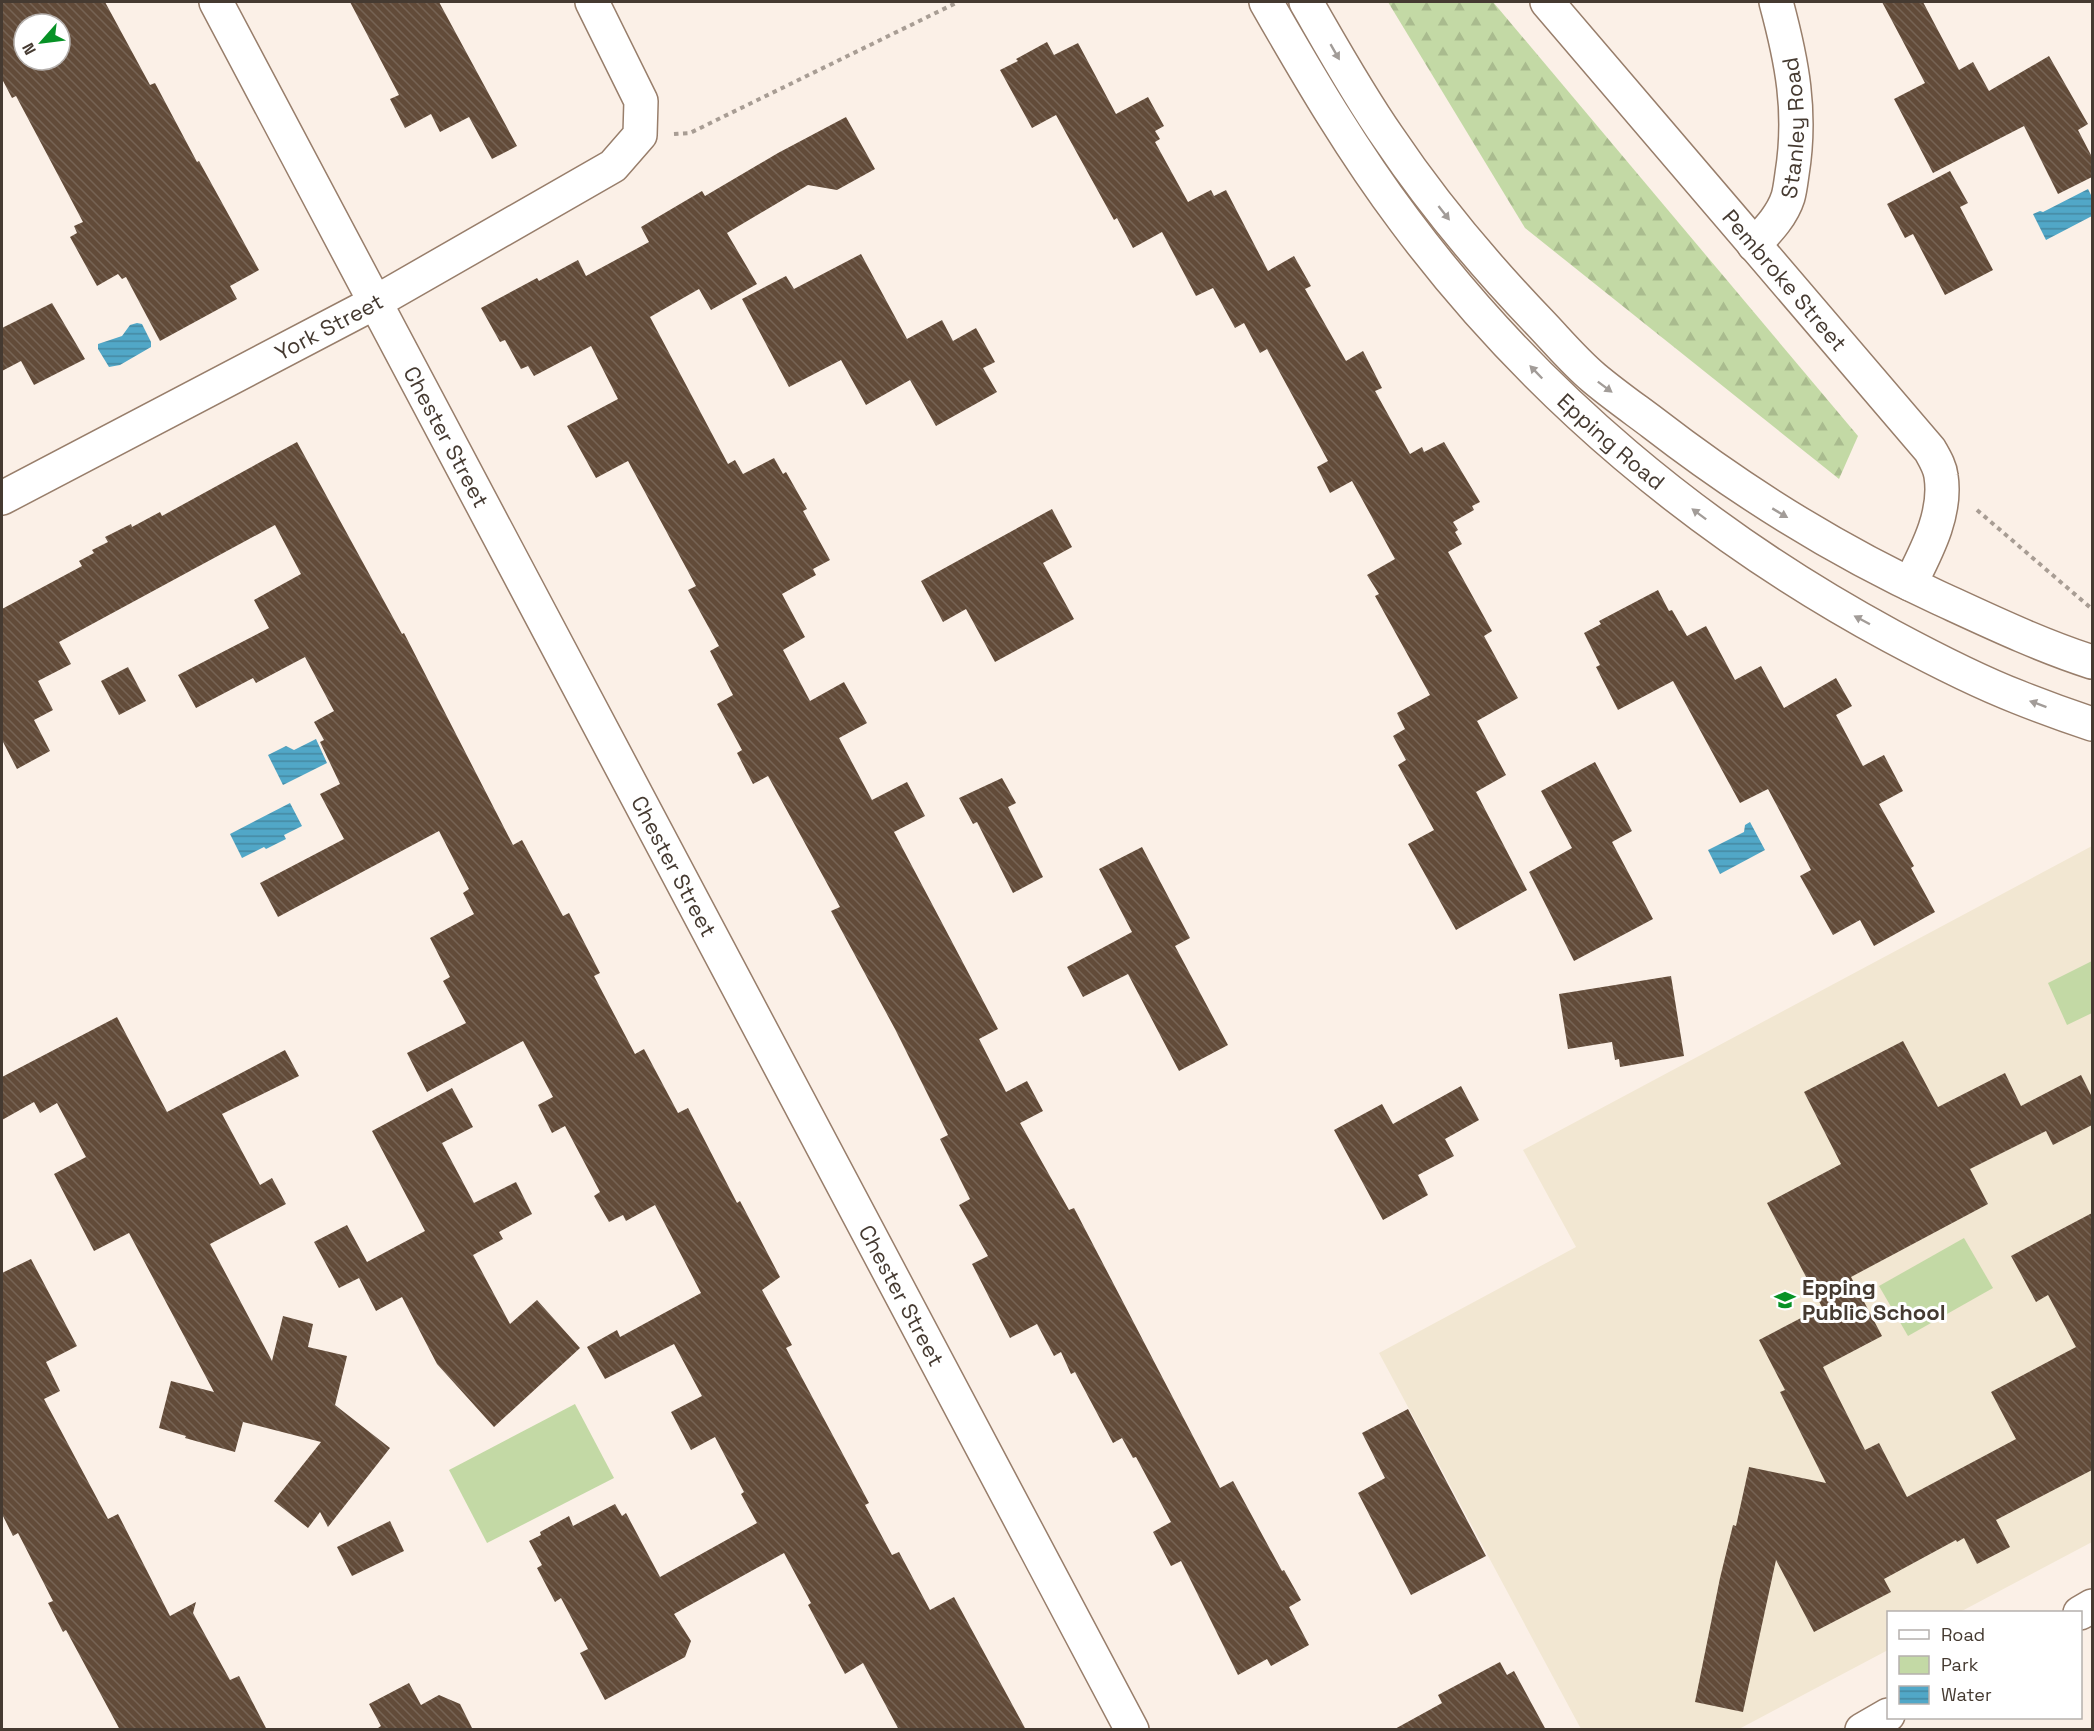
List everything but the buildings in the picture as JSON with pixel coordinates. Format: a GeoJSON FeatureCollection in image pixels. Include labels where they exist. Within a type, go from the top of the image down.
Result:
{"type":"FeatureCollection","features":[{"type":"Feature","properties":{"kind":"street","name":"Chester Street"},"geometry":{"type":"LineString","coordinates":[[216,2],[1132,1730]]}},
{"type":"Feature","properties":{"kind":"street"},"geometry":{"type":"LineString","coordinates":[[592,2],[640,101],[640,135]]}},
{"type":"Feature","properties":{"kind":"street","name":"Epping Road"},"geometry":{"type":"LineString","coordinates":[[1266,2],[1326,106],[1404,220],[1482,315],[1578,415],[1652,478],[1753,554],[1841,609],[1938,661],[2017,697],[2092,724]]}},
{"type":"Feature","properties":{"kind":"street","name":"Epping Road"},"geometry":{"type":"LineString","coordinates":[[1306,2],[1365,103],[1389,139],[1471,248],[1593,377],[1687,450],[1774,510],[1841,549],[1910,584],[2048,646],[2092,662]]}},
{"type":"Feature","properties":{"kind":"street","name":"Pembroke Street"},"geometry":{"type":"LineString","coordinates":[[1546,2],[1930,450],[1941,477],[1941,501],[1929,544],[1910,584]]}},
{"type":"Feature","properties":{"kind":"street","name":"Stanley Road"},"geometry":{"type":"LineString","coordinates":[[1754,245],[1774,223],[1788,198],[1798,131],[1796,102],[1786,41],[1776,2]]}},
{"type":"Feature","properties":{"kind":"street","name":"York Street"},"geometry":{"type":"LineString","coordinates":[[2,498],[374,303],[613,166],[640,135]]}},
{"type":"Feature","properties":{"kind":"street"},"geometry":{"type":"LineString","coordinates":[[1862,1730],[1887,1716]]}},
{"type":"Feature","properties":{"kind":"path"},"geometry":{"type":"LineString","coordinates":[[640,135],[690,133],[958,2]]}},
{"type":"Feature","properties":{"kind":"path"},"geometry":{"type":"LineString","coordinates":[[1972,503],[1978,512],[2092,609]]}},
{"type":"Feature","properties":{"kind":"shaded area","name":"Epping Public School"},"geometry":{"type":"Polygon","coordinates":[[[2092,846],[2092,1542],[1962,1611],[1887,1611],[1887,1651],[1739,1729],[1581,1729],[1379,1353],[1576,1247],[1523,1150],[2092,846]]]}},
{"type":"Feature","properties":{"kind":"green space"},"geometry":{"type":"Polygon","coordinates":[[[1388,2],[1493,2],[1858,436],[1839,479],[1525,228],[1388,2]]]}},
{"type":"Feature","properties":{"kind":"green space"},"geometry":{"type":"Polygon","coordinates":[[[2092,961],[2092,1013],[2067,1025],[2048,983],[2092,961]]]}},
{"type":"Feature","properties":{"kind":"green space"},"geometry":{"type":"Polygon","coordinates":[[[1964,1238],[1993,1288],[1908,1336],[1879,1286],[1964,1238]]]}},
{"type":"Feature","properties":{"kind":"green space"},"geometry":{"type":"Polygon","coordinates":[[[575,1404],[614,1478],[487,1543],[449,1470],[575,1404]]]}},
{"type":"Feature","properties":{"kind":"water"},"geometry":{"type":"Polygon","coordinates":[[[2088,189],[2092,197],[2092,216],[2046,240],[2033,214],[2043,212],[2088,189]]]}},
{"type":"Feature","properties":{"kind":"water"},"geometry":{"type":"Polygon","coordinates":[[[142,324],[151,342],[151,347],[120,365],[109,367],[98,349],[98,344],[122,336],[130,325],[142,324]]]}},
{"type":"Feature","properties":{"kind":"water"},"geometry":{"type":"Polygon","coordinates":[[[316,739],[327,763],[283,785],[268,755],[286,746],[294,750],[316,739]]]}},
{"type":"Feature","properties":{"kind":"water"},"geometry":{"type":"Polygon","coordinates":[[[290,803],[302,826],[284,835],[286,839],[242,858],[230,834],[290,803]]]}},
{"type":"Feature","properties":{"kind":"water"},"geometry":{"type":"Polygon","coordinates":[[[1750,822],[1765,850],[1720,874],[1708,850],[1744,832],[1745,825],[1750,822]]]}},
{"type":"Feature","properties":{"kind":"place","name":"Epping Public School"},"geometry":{"type":"Point","coordinates":[1785,1300]}}]}
